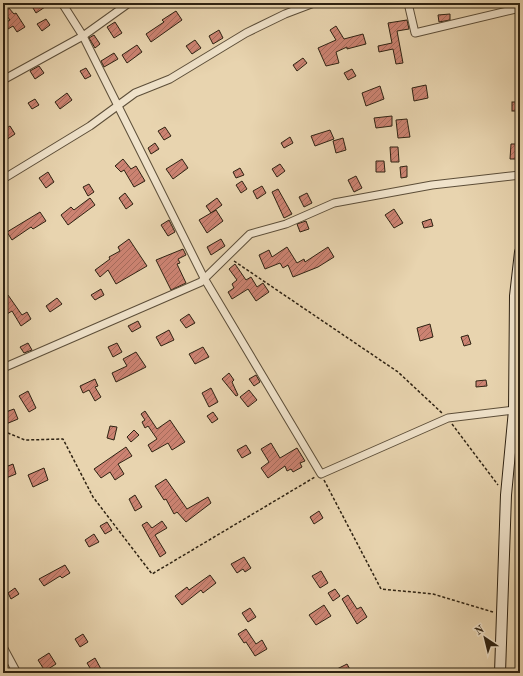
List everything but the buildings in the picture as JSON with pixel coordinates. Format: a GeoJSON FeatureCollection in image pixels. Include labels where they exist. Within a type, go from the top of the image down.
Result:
{"type":"FeatureCollection","features":[{"type":"Feature","properties":{"kind":"street"},"geometry":{"type":"LineString","coordinates":[[62,3],[83,36],[204,278],[321,474],[448,418],[514,410]]}},
{"type":"Feature","properties":{"kind":"street"},"geometry":{"type":"LineString","coordinates":[[3,80],[83,36],[129,3]]}},
{"type":"Feature","properties":{"kind":"street"},"geometry":{"type":"LineString","coordinates":[[3,179],[90,126],[134,93],[170,79],[246,33],[285,14],[314,3]]}},
{"type":"Feature","properties":{"kind":"street"},"geometry":{"type":"LineString","coordinates":[[408,3],[415,33],[520,8]]}},
{"type":"Feature","properties":{"kind":"street"},"geometry":{"type":"LineString","coordinates":[[3,368],[201,282],[250,234],[286,224],[334,203],[432,185],[520,176]]}},
{"type":"Feature","properties":{"kind":"street"},"geometry":{"type":"LineString","coordinates":[[500,673],[506,495],[514,410],[515,296],[520,252]]}},
{"type":"Feature","properties":{"kind":"street"},"geometry":{"type":"LineString","coordinates":[[3,647],[17,673]]}},
{"type":"Feature","properties":{"kind":"path"},"geometry":{"type":"LineString","coordinates":[[227,256],[398,372],[448,418],[506,495]]}},
{"type":"Feature","properties":{"kind":"path"},"geometry":{"type":"LineString","coordinates":[[3,431],[25,440],[64,439],[93,496],[152,574],[321,474],[381,589],[433,594],[502,614]]}}]}
